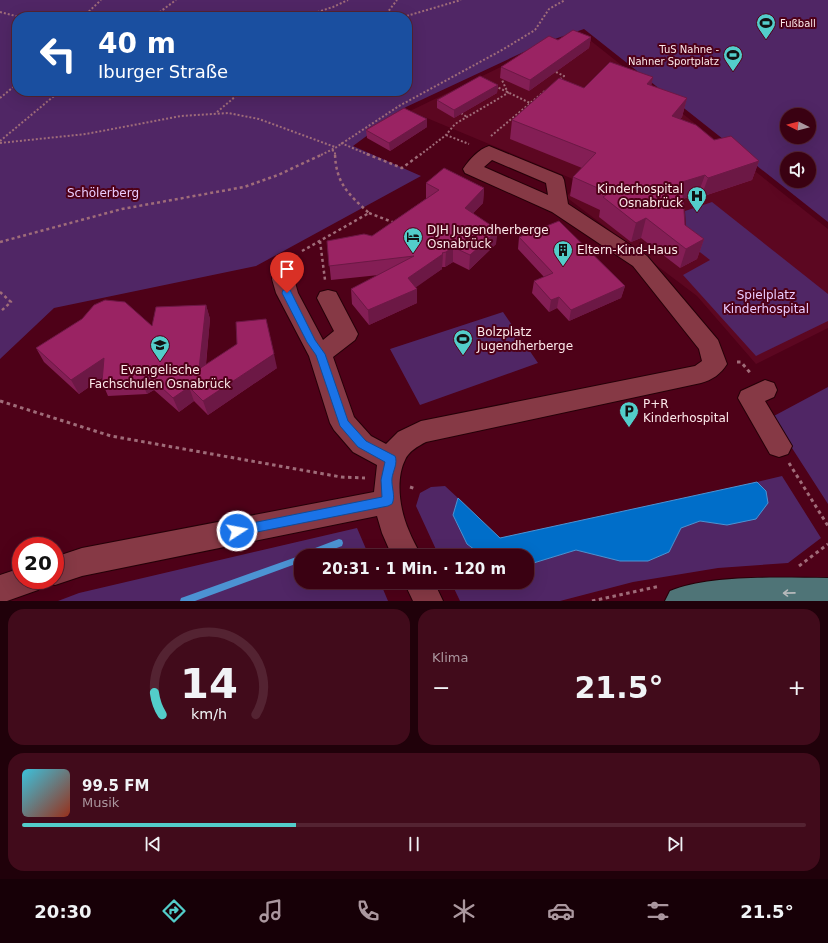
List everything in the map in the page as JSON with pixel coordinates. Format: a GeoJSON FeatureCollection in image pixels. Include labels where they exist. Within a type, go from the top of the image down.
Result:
{"type":"FeatureCollection","features":[{"type":"Feature","properties":{"kind":"main road"},"geometry":{"type":"LineString","coordinates":[[680,601],[726,594],[828,592]]}},
{"type":"Feature","properties":{"kind":"street"},"geometry":{"type":"LineString","coordinates":[[404,549],[393,525],[389,480],[402,443],[421,432],[701,374],[715,364],[710,346],[640,261],[559,207]]}},
{"type":"Feature","properties":{"kind":"street"},"geometry":{"type":"LineString","coordinates":[[287,263],[283,279],[287,293],[312,342],[320,354],[343,423],[362,444],[389,480]]}},
{"type":"Feature","properties":{"kind":"street"},"geometry":{"type":"LineString","coordinates":[[320,354],[347,334],[328,298]]}},
{"type":"Feature","properties":{"kind":"street"},"geometry":{"type":"LineString","coordinates":[[765,390],[750,398],[779,446]]}},
{"type":"Feature","properties":{"kind":"street"},"geometry":{"type":"LineString","coordinates":[[64,568],[389,480]]}},
{"type":"Feature","properties":{"kind":"street"},"geometry":{"type":"LineString","coordinates":[[0,589],[12,585]]}},
{"type":"Feature","properties":{"kind":"street"},"geometry":{"type":"LineString","coordinates":[[422,589],[428,601]]}},
{"type":"Feature","properties":{"kind":"path"},"geometry":{"type":"LineString","coordinates":[[88,12],[101,0]]}},
{"type":"Feature","properties":{"kind":"path"},"geometry":{"type":"LineString","coordinates":[[160,12],[176,0]]}},
{"type":"Feature","properties":{"kind":"path"},"geometry":{"type":"LineString","coordinates":[[318,12],[348,0]]}},
{"type":"Feature","properties":{"kind":"path"},"geometry":{"type":"LineString","coordinates":[[388,12],[397,0]]}},
{"type":"Feature","properties":{"kind":"path"},"geometry":{"type":"LineString","coordinates":[[412,14],[461,0]]}},
{"type":"Feature","properties":{"kind":"path"},"geometry":{"type":"LineString","coordinates":[[0,242],[122,209],[244,187],[278,175],[335,148],[399,106],[502,50],[535,30],[548,9],[565,0]]}},
{"type":"Feature","properties":{"kind":"path"},"geometry":{"type":"LineString","coordinates":[[0,12],[12,15]]}},
{"type":"Feature","properties":{"kind":"path"},"geometry":{"type":"LineString","coordinates":[[553,85],[564,76],[556,72]]}},
{"type":"Feature","properties":{"kind":"path"},"geometry":{"type":"LineString","coordinates":[[502,80],[508,93]]}},
{"type":"Feature","properties":{"kind":"path"},"geometry":{"type":"LineString","coordinates":[[489,83],[536,105]]}},
{"type":"Feature","properties":{"kind":"path"},"geometry":{"type":"LineString","coordinates":[[0,98],[12,88]]}},
{"type":"Feature","properties":{"kind":"path"},"geometry":{"type":"LineString","coordinates":[[489,138],[529,102],[547,89]]}},
{"type":"Feature","properties":{"kind":"path"},"geometry":{"type":"LineString","coordinates":[[341,143],[402,168],[446,135],[455,124],[508,93]]}},
{"type":"Feature","properties":{"kind":"path"},"geometry":{"type":"LineString","coordinates":[[0,142],[54,96]]}},
{"type":"Feature","properties":{"kind":"path"},"geometry":{"type":"LineString","coordinates":[[217,113],[236,96]]}},
{"type":"Feature","properties":{"kind":"path"},"geometry":{"type":"LineString","coordinates":[[0,142],[86,134],[140,123],[217,113],[228,113],[259,119],[335,148]]}},
{"type":"Feature","properties":{"kind":"path"},"geometry":{"type":"LineString","coordinates":[[462,113],[467,117]]}},
{"type":"Feature","properties":{"kind":"path"},"geometry":{"type":"LineString","coordinates":[[446,135],[471,145]]}},
{"type":"Feature","properties":{"kind":"path"},"geometry":{"type":"LineString","coordinates":[[331,150],[335,152],[336,173],[344,190],[369,212],[397,225]]}},
{"type":"Feature","properties":{"kind":"path"},"geometry":{"type":"LineString","coordinates":[[287,263],[296,255],[369,212]]}},
{"type":"Feature","properties":{"kind":"path"},"geometry":{"type":"LineString","coordinates":[[320,241],[328,298]]}},
{"type":"Feature","properties":{"kind":"path"},"geometry":{"type":"LineString","coordinates":[[0,292],[11,302],[0,312]]}},
{"type":"Feature","properties":{"kind":"path"},"geometry":{"type":"LineString","coordinates":[[715,364],[741,362],[765,390]]}},
{"type":"Feature","properties":{"kind":"path"},"geometry":{"type":"LineString","coordinates":[[0,401],[111,436],[341,477],[389,480]]}},
{"type":"Feature","properties":{"kind":"path"},"geometry":{"type":"LineString","coordinates":[[779,446],[828,526]]}},
{"type":"Feature","properties":{"kind":"path"},"geometry":{"type":"LineString","coordinates":[[795,570],[828,544]]}},
{"type":"Feature","properties":{"kind":"shaded area","name":"Kinderhospital Osnabrück"},"geometry":{"type":"Polygon","coordinates":[[[581,33],[828,229],[828,328],[756,364],[697,296],[566,197],[580,182],[410,111],[546,45],[581,33]]]}},
{"type":"Feature","properties":{"kind":"green space","name":"Schölerberg"},"geometry":{"type":"Polygon","coordinates":[[[0,0],[828,0],[828,222],[785,188],[816,188],[816,152],[780,152],[780,184],[584,29],[543,43],[406,107],[353,146],[421,176],[256,266],[54,308],[0,359],[0,0]]]}},
{"type":"Feature","properties":{"kind":"green space","name":"Spielplatz Kinderhospital"},"geometry":{"type":"Polygon","coordinates":[[[712,202],[828,294],[828,321],[756,356],[683,275],[710,260],[687,242],[685,211],[712,202]]]}},
{"type":"Feature","properties":{"kind":"green space","name":"Bolzplatz Jugendherberge"},"geometry":{"type":"Polygon","coordinates":[[[503,312],[538,363],[420,405],[390,349],[503,312]]]}},
{"type":"Feature","properties":{"kind":"green space"},"geometry":{"type":"Polygon","coordinates":[[[828,387],[828,504],[772,417],[828,387]]]}},
{"type":"Feature","properties":{"kind":"green space"},"geometry":{"type":"Polygon","coordinates":[[[782,476],[821,538],[788,563],[718,568],[633,582],[560,601],[460,601],[454,589],[534,589],[534,563],[576,550],[620,561],[669,552],[681,528],[700,521],[727,525],[766,491],[757,482],[782,476]]]}},
{"type":"Feature","properties":{"kind":"green space"},"geometry":{"type":"Polygon","coordinates":[[[445,486],[458,498],[453,515],[467,544],[474,549],[436,549],[416,506],[420,493],[431,487],[445,486]]]}},
{"type":"Feature","properties":{"kind":"green space"},"geometry":{"type":"Polygon","coordinates":[[[357,528],[366,549],[294,549],[294,589],[383,589],[388,601],[58,601],[79,593],[357,528]]]}},
{"type":"Feature","properties":{"kind":"water"},"geometry":{"type":"Polygon","coordinates":[[[757,482],[766,491],[768,503],[756,519],[727,525],[700,521],[681,528],[669,552],[648,561],[620,561],[576,550],[534,563],[534,549],[474,549],[467,544],[453,515],[458,498],[500,538],[757,482]]]}},
{"type":"Feature","properties":{"kind":"building"},"geometry":{"type":"Polygon","coordinates":[[[573,30],[591,37],[530,80],[501,67],[549,36],[558,40],[573,30]]]}},
{"type":"Feature","properties":{"kind":"building"},"geometry":{"type":"Polygon","coordinates":[[[610,62],[653,77],[647,84],[687,98],[672,116],[696,125],[714,140],[731,136],[759,161],[708,178],[705,175],[682,182],[685,225],[704,239],[686,249],[646,218],[636,223],[603,197],[609,193],[573,177],[596,153],[512,120],[559,78],[584,88],[610,62]]]}},
{"type":"Feature","properties":{"kind":"building"},"geometry":{"type":"Polygon","coordinates":[[[480,76],[498,85],[454,110],[437,100],[480,76]]]}},
{"type":"Feature","properties":{"kind":"building"},"geometry":{"type":"Polygon","coordinates":[[[404,108],[427,119],[389,143],[366,130],[404,108]]]}},
{"type":"Feature","properties":{"kind":"building","name":"DJH Jugendherberge Osnabrück"},"geometry":{"type":"Polygon","coordinates":[[[444,168],[484,188],[465,208],[498,230],[470,255],[453,247],[442,253],[443,254],[408,278],[417,289],[368,310],[351,289],[414,256],[329,266],[327,241],[364,234],[372,236],[439,190],[426,183],[444,168]]]}},
{"type":"Feature","properties":{"kind":"building","name":"Eltern-Kind-Haus"},"geometry":{"type":"Polygon","coordinates":[[[559,221],[625,286],[571,310],[559,297],[551,300],[534,281],[553,273],[519,237],[559,221]]]}},
{"type":"Feature","properties":{"kind":"building","name":"Evangelische Fachschulen Osnabrück"},"geometry":{"type":"Polygon","coordinates":[[[105,300],[125,302],[152,326],[156,307],[206,305],[199,369],[237,344],[236,322],[266,319],[274,354],[203,401],[189,387],[173,398],[148,375],[141,380],[102,382],[104,358],[71,380],[36,348],[82,319],[94,305],[105,300]]]}},
{"type":"Feature","properties":{"kind":"waterway"},"geometry":{"type":"LineString","coordinates":[[323,549],[339,543]]}},
{"type":"Feature","properties":{"kind":"waterway"},"geometry":{"type":"LineString","coordinates":[[184,601],[294,561]]}},
{"type":"Feature","properties":{"kind":"place","name":"Fußball"},"geometry":{"type":"Point","coordinates":[766,40]}},
{"type":"Feature","properties":{"kind":"place","name":"TuS Nahne - Nahner Sportplatz"},"geometry":{"type":"Point","coordinates":[733,72]}},
{"type":"Feature","properties":{"kind":"place","name":"Kinderhospital Osnabrück"},"geometry":{"type":"Point","coordinates":[697,213]}},
{"type":"Feature","properties":{"kind":"place","name":"DJH Jugendherberge Osnabrück"},"geometry":{"type":"Point","coordinates":[413,254]}},
{"type":"Feature","properties":{"kind":"place","name":"Eltern-Kind-Haus"},"geometry":{"type":"Point","coordinates":[563,267]}},
{"type":"Feature","properties":{"kind":"place","name":"Bolzplatz Jugendherberge"},"geometry":{"type":"Point","coordinates":[463,356]}},
{"type":"Feature","properties":{"kind":"place","name":"Evangelische Fachschulen Osnabrück"},"geometry":{"type":"Point","coordinates":[160,362]}},
{"type":"Feature","properties":{"kind":"place","name":"P+R Kinderhospital"},"geometry":{"type":"Point","coordinates":[629,428]}},
{"type":"Feature","properties":{"kind":"route"},"geometry":{"type":"LineString","coordinates":[[237,531],[388,500],[387,480],[391,460],[362,444],[343,423],[320,354],[312,342],[287,293]]}}]}
